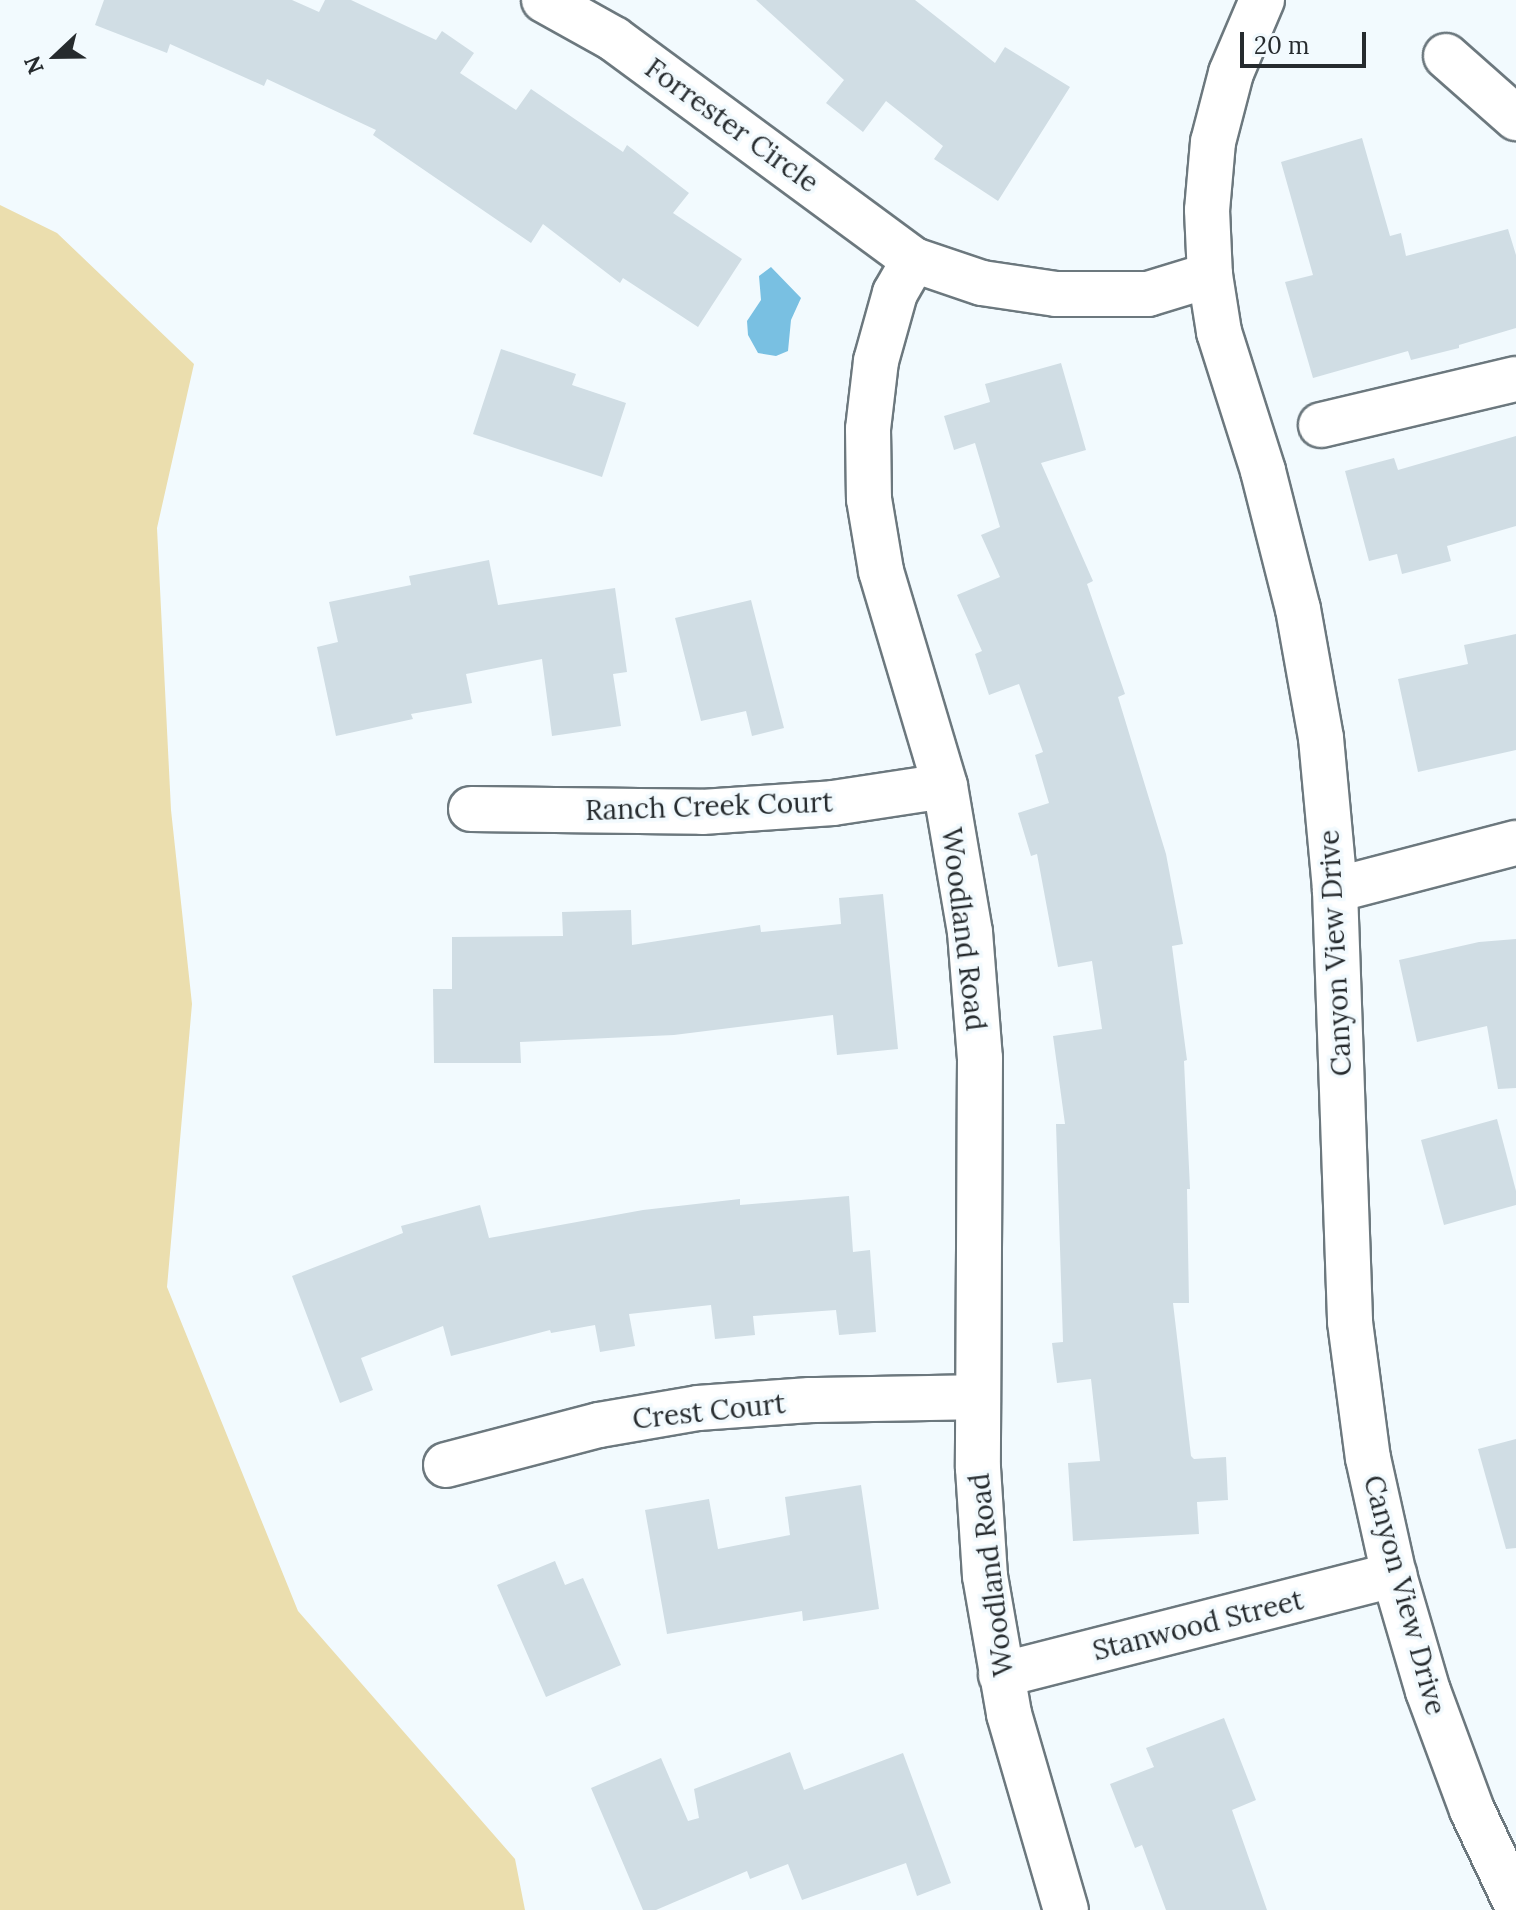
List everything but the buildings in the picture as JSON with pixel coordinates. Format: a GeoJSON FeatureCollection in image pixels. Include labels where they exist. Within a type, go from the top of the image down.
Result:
{"type":"FeatureCollection","features":[{"type":"Feature","properties":{"kind":"street","name":"Forrester Circle"},"geometry":{"type":"LineString","coordinates":[[544,0],[614,39],[914,260]]}},
{"type":"Feature","properties":{"kind":"street","name":"Canyon View Drive"},"geometry":{"type":"LineString","coordinates":[[1262,0],[1231,73],[1213,142],[1207,210],[1210,275],[1219,332],[1263,471],[1298,609],[1321,738],[1335,890],[1350,1322],[1368,1458],[1394,1575],[1439,1721],[1472,1810],[1516,1903]]}},
{"type":"Feature","properties":{"kind":"street"},"geometry":{"type":"LineString","coordinates":[[1446,56],[1516,118]]}},
{"type":"Feature","properties":{"kind":"street"},"geometry":{"type":"LineString","coordinates":[[914,260],[982,283],[1056,294],[1148,294],[1210,275]]}},
{"type":"Feature","properties":{"kind":"street","name":"Woodland Road"},"geometry":{"type":"LineString","coordinates":[[914,260],[895,293],[876,361],[868,429],[869,499],[881,571],[945,786],[970,932],[980,1058],[978,1468],[985,1576],[1001,1675],[1066,1910]]}},
{"type":"Feature","properties":{"kind":"street"},"geometry":{"type":"LineString","coordinates":[[1321,425],[1516,379]]}},
{"type":"Feature","properties":{"kind":"street","name":"Ranch Creek Court"},"geometry":{"type":"LineString","coordinates":[[471,809],[702,812],[833,803],[945,786]]}},
{"type":"Feature","properties":{"kind":"street"},"geometry":{"type":"LineString","coordinates":[[1335,890],[1516,843]]}},
{"type":"Feature","properties":{"kind":"street","name":"Crest Court"},"geometry":{"type":"LineString","coordinates":[[446,1465],[599,1425],[698,1408],[810,1400],[978,1397]]}},
{"type":"Feature","properties":{"kind":"street","name":"Stanwood Street"},"geometry":{"type":"LineString","coordinates":[[1001,1675],[1394,1575]]}},
{"type":"Feature","properties":{"kind":"shaded area"},"geometry":{"type":"Polygon","coordinates":[[[0,205],[57,233],[194,364],[157,528],[171,810],[192,1004],[167,1287],[298,1611],[515,1859],[525,1910],[0,1910],[0,205]]]}},
{"type":"Feature","properties":{"kind":"water"},"geometry":{"type":"Polygon","coordinates":[[[771,267],[801,298],[791,320],[788,351],[776,356],[758,353],[748,335],[747,321],[761,300],[759,276],[771,267]]]}}]}
